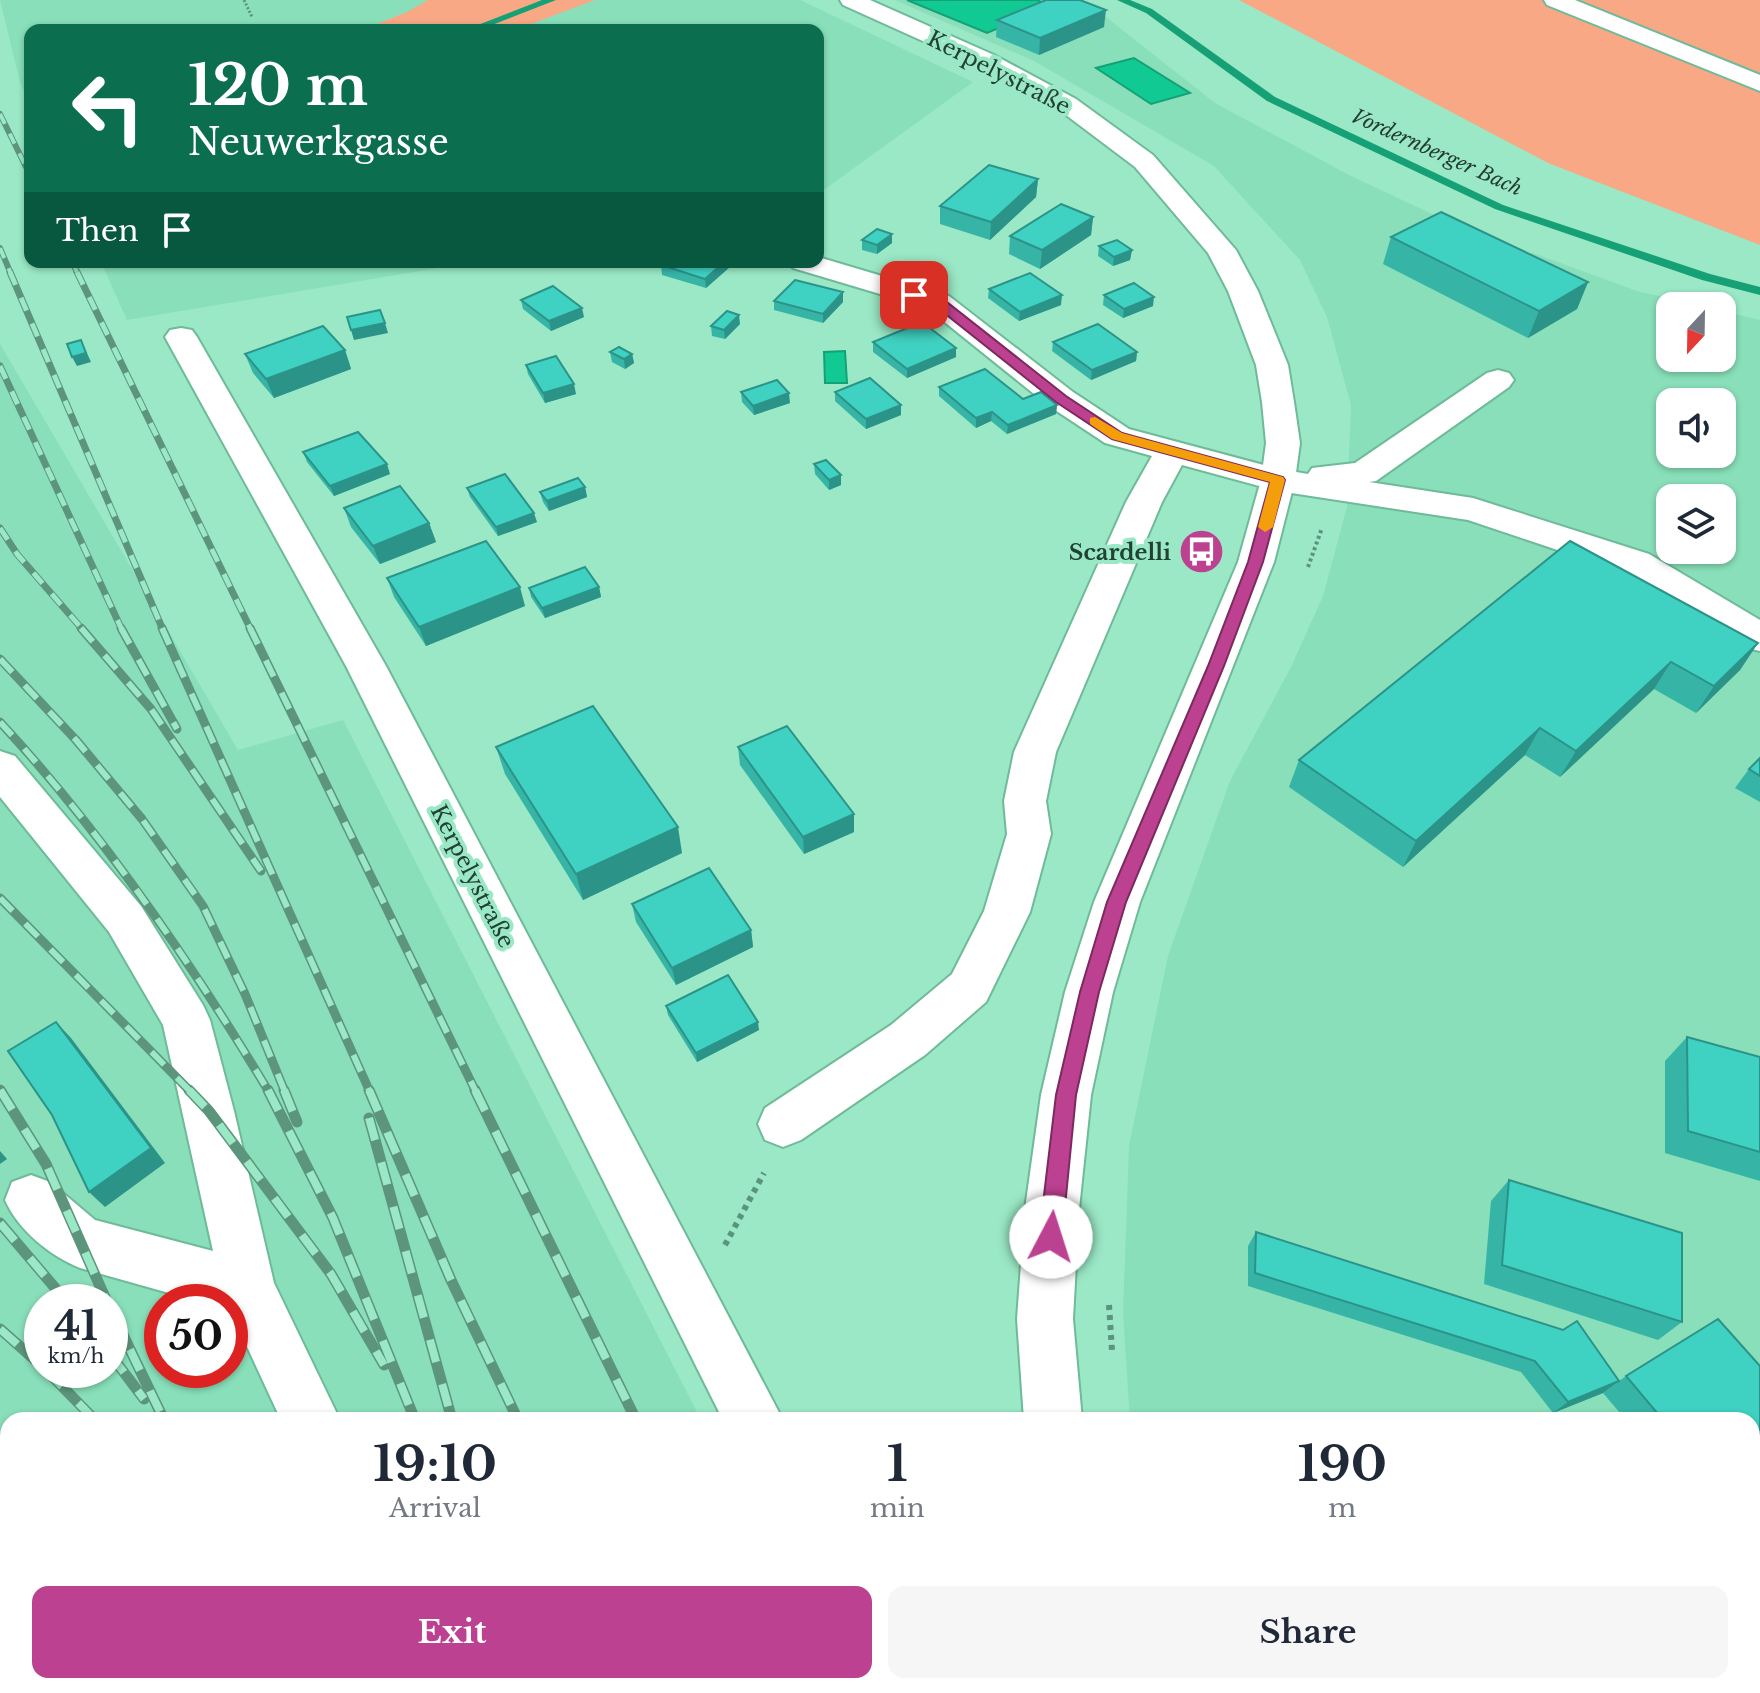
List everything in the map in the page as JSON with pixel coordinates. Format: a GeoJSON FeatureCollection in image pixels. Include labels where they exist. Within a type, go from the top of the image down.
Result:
{"type":"FeatureCollection","features":[{"type":"Feature","properties":{"kind":"street","name":"Kerpelystraße"},"geometry":{"type":"LineString","coordinates":[[851,0],[985,60],[1067,104],[1144,161],[1187,207],[1221,250],[1243,291],[1272,365],[1283,443],[1278,480],[1256,562],[1117,902],[1089,992],[1066,1095],[1052,1209],[1045,1319],[1052,1412]]}},
{"type":"Feature","properties":{"kind":"street"},"geometry":{"type":"LineString","coordinates":[[1555,0],[1760,84]]}},
{"type":"Feature","properties":{"kind":"street"},"geometry":{"type":"LineString","coordinates":[[823,268],[938,302],[1061,399],[1117,436],[1278,480],[1473,509],[1636,563],[1760,638]]}},
{"type":"Feature","properties":{"kind":"street","name":"Kerpelystraße"},"geometry":{"type":"LineString","coordinates":[[181,337],[366,666],[750,1412]]}},
{"type":"Feature","properties":{"kind":"street"},"geometry":{"type":"LineString","coordinates":[[1278,480],[1364,473],[1498,380]]}},
{"type":"Feature","properties":{"kind":"street"},"geometry":{"type":"LineString","coordinates":[[783,1124],[908,1040],[969,988],[1007,912],[1029,834],[1025,801],[1035,752],[1144,502],[1172,452]]}},
{"type":"Feature","properties":{"kind":"street"},"geometry":{"type":"LineString","coordinates":[[0,767],[125,919],[186,1020],[247,1284]]}},
{"type":"Feature","properties":{"kind":"street"},"geometry":{"type":"LineString","coordinates":[[31,1200],[80,1242],[233,1284]]}},
{"type":"Feature","properties":{"kind":"street"},"geometry":{"type":"LineString","coordinates":[[248,1288],[307,1412]]}},
{"type":"Feature","properties":{"kind":"path"},"geometry":{"type":"LineString","coordinates":[[244,0],[252,17]]}},
{"type":"Feature","properties":{"kind":"path"},"geometry":{"type":"LineString","coordinates":[[688,1294],[734,1233],[762,1177],[783,1124]]}},
{"type":"Feature","properties":{"kind":"shaded area"},"geometry":{"type":"Polygon","coordinates":[[[0,0],[800,0],[973,82],[824,190],[824,24],[24,24],[24,91],[0,0]]]}},
{"type":"Feature","properties":{"kind":"shaded area"},"geometry":{"type":"Polygon","coordinates":[[[428,0],[595,0],[531,24],[377,24],[428,0]]]}},
{"type":"Feature","properties":{"kind":"shaded area"},"geometry":{"type":"Polygon","coordinates":[[[895,0],[1063,0],[1106,17],[1215,103],[1349,175],[1451,223],[1656,295],[1656,372],[1736,372],[1736,314],[1760,320],[1760,1412],[1129,1412],[1123,1314],[1129,1146],[1168,956],[1230,781],[1291,667],[1323,596],[1347,507],[1351,405],[1327,317],[1300,260],[1214,166],[1034,61],[895,0]]]}},
{"type":"Feature","properties":{"kind":"shaded area"},"geometry":{"type":"Polygon","coordinates":[[[907,0],[1037,0],[1051,6],[987,33],[907,0]]]}},
{"type":"Feature","properties":{"kind":"shaded area"},"geometry":{"type":"Polygon","coordinates":[[[1239,0],[1760,0],[1760,245],[1548,163],[1239,0]]]}},
{"type":"Feature","properties":{"kind":"shaded area"},"geometry":{"type":"Polygon","coordinates":[[[1134,58],[1190,93],[1151,104],[1096,68],[1134,58]]]}},
{"type":"Feature","properties":{"kind":"shaded area"},"geometry":{"type":"Polygon","coordinates":[[[104,268],[438,268],[127,320],[104,268]]]}},
{"type":"Feature","properties":{"kind":"shaded area"},"geometry":{"type":"Polygon","coordinates":[[[0,344],[238,750],[343,720],[697,1412],[0,1412],[0,344]]]}},
{"type":"Feature","properties":{"kind":"shaded area"},"geometry":{"type":"Polygon","coordinates":[[[845,351],[847,383],[825,383],[824,352],[845,351]]]}},
{"type":"Feature","properties":{"kind":"building"},"geometry":{"type":"Polygon","coordinates":[[[1046,0],[1080,0],[1106,10],[1040,38],[997,20],[1046,0]]]}},
{"type":"Feature","properties":{"kind":"building"},"geometry":{"type":"Polygon","coordinates":[[[989,165],[1038,179],[991,222],[940,206],[989,165]]]}},
{"type":"Feature","properties":{"kind":"building"},"geometry":{"type":"Polygon","coordinates":[[[1061,204],[1093,217],[1042,250],[1010,236],[1061,204]]]}},
{"type":"Feature","properties":{"kind":"building"},"geometry":{"type":"Polygon","coordinates":[[[1441,212],[1588,282],[1539,311],[1391,237],[1441,212]]]}},
{"type":"Feature","properties":{"kind":"building"},"geometry":{"type":"Polygon","coordinates":[[[877,229],[892,234],[877,245],[862,240],[877,229]]]}},
{"type":"Feature","properties":{"kind":"building"},"geometry":{"type":"Polygon","coordinates":[[[1117,240],[1132,250],[1114,257],[1099,246],[1117,240]]]}},
{"type":"Feature","properties":{"kind":"building"},"geometry":{"type":"Polygon","coordinates":[[[670,268],[717,268],[705,279],[670,268]]]}},
{"type":"Feature","properties":{"kind":"building"},"geometry":{"type":"Polygon","coordinates":[[[1030,273],[1062,295],[1020,312],[989,289],[1030,273]]]}},
{"type":"Feature","properties":{"kind":"building"},"geometry":{"type":"Polygon","coordinates":[[[795,280],[843,292],[823,314],[774,301],[795,280]]]}},
{"type":"Feature","properties":{"kind":"building"},"geometry":{"type":"Polygon","coordinates":[[[1134,283],[1154,297],[1124,309],[1104,295],[1134,283]]]}},
{"type":"Feature","properties":{"kind":"building"},"geometry":{"type":"Polygon","coordinates":[[[553,286],[582,308],[549,321],[521,300],[553,286]]]}},
{"type":"Feature","properties":{"kind":"building"},"geometry":{"type":"Polygon","coordinates":[[[380,310],[385,323],[351,330],[347,317],[380,310]]]}},
{"type":"Feature","properties":{"kind":"building"},"geometry":{"type":"Polygon","coordinates":[[[727,311],[739,315],[724,330],[711,326],[727,311]]]}},
{"type":"Feature","properties":{"kind":"building"},"geometry":{"type":"Polygon","coordinates":[[[922,322],[956,348],[907,369],[873,342],[922,322]]]}},
{"type":"Feature","properties":{"kind":"building"},"geometry":{"type":"Polygon","coordinates":[[[1098,324],[1137,352],[1092,370],[1053,342],[1098,324]]]}},
{"type":"Feature","properties":{"kind":"building"},"geometry":{"type":"Polygon","coordinates":[[[323,326],[345,350],[266,379],[245,354],[323,326]]]}},
{"type":"Feature","properties":{"kind":"building"},"geometry":{"type":"Polygon","coordinates":[[[81,340],[86,353],[72,357],[67,344],[81,340]]]}},
{"type":"Feature","properties":{"kind":"building"},"geometry":{"type":"Polygon","coordinates":[[[619,347],[632,354],[624,359],[610,352],[619,347]]]}},
{"type":"Feature","properties":{"kind":"building"},"geometry":{"type":"Polygon","coordinates":[[[556,356],[574,384],[543,393],[526,365],[556,356]]]}},
{"type":"Feature","properties":{"kind":"building"},"geometry":{"type":"Polygon","coordinates":[[[985,369],[1023,399],[1041,392],[1057,405],[1008,425],[992,412],[976,418],[939,387],[985,369]]]}},
{"type":"Feature","properties":{"kind":"building"},"geometry":{"type":"Polygon","coordinates":[[[870,378],[901,405],[866,419],[835,392],[870,378]]]}},
{"type":"Feature","properties":{"kind":"building"},"geometry":{"type":"Polygon","coordinates":[[[777,380],[789,393],[753,406],[741,392],[777,380]]]}},
{"type":"Feature","properties":{"kind":"building"},"geometry":{"type":"Polygon","coordinates":[[[358,432],[387,464],[330,486],[303,452],[358,432]]]}},
{"type":"Feature","properties":{"kind":"building"},"geometry":{"type":"Polygon","coordinates":[[[826,460],[841,475],[829,480],[814,464],[826,460]]]}},
{"type":"Feature","properties":{"kind":"building"},"geometry":{"type":"Polygon","coordinates":[[[505,474],[534,513],[496,527],[467,488],[505,474]]]}},
{"type":"Feature","properties":{"kind":"building"},"geometry":{"type":"Polygon","coordinates":[[[578,478],[585,487],[547,501],[540,492],[578,478]]]}},
{"type":"Feature","properties":{"kind":"building"},"geometry":{"type":"Polygon","coordinates":[[[400,486],[429,523],[373,546],[344,508],[400,486]]]}},
{"type":"Feature","properties":{"kind":"building"},"geometry":{"type":"Polygon","coordinates":[[[486,541],[520,587],[419,627],[387,578],[486,541]]]}},
{"type":"Feature","properties":{"kind":"building"},"geometry":{"type":"Polygon","coordinates":[[[1570,541],[1758,643],[1714,686],[1671,662],[1576,751],[1540,728],[1416,841],[1299,760],[1570,541]]]}},
{"type":"Feature","properties":{"kind":"building"},"geometry":{"type":"Polygon","coordinates":[[[585,567],[599,587],[542,608],[529,588],[585,567]]]}},
{"type":"Feature","properties":{"kind":"building"},"geometry":{"type":"Polygon","coordinates":[[[593,706],[678,827],[576,874],[496,747],[593,706]]]}},
{"type":"Feature","properties":{"kind":"building"},"geometry":{"type":"Polygon","coordinates":[[[787,726],[854,814],[803,837],[738,747],[787,726]]]}},
{"type":"Feature","properties":{"kind":"building"},"geometry":{"type":"Polygon","coordinates":[[[1760,758],[1760,776],[1749,769],[1760,758]]]}},
{"type":"Feature","properties":{"kind":"building"},"geometry":{"type":"Polygon","coordinates":[[[709,868],[751,930],[672,968],[632,904],[709,868]]]}},
{"type":"Feature","properties":{"kind":"building"},"geometry":{"type":"Polygon","coordinates":[[[728,975],[758,1022],[696,1053],[666,1006],[728,975]]]}},
{"type":"Feature","properties":{"kind":"building"},"geometry":{"type":"Polygon","coordinates":[[[56,1022],[151,1148],[89,1192],[52,1115],[8,1051],[56,1022]]]}},
{"type":"Feature","properties":{"kind":"building"},"geometry":{"type":"Polygon","coordinates":[[[1687,1037],[1760,1057],[1760,1152],[1688,1131],[1687,1037]]]}},
{"type":"Feature","properties":{"kind":"building"},"geometry":{"type":"Polygon","coordinates":[[[1509,1180],[1682,1233],[1682,1322],[1502,1265],[1509,1180]]]}},
{"type":"Feature","properties":{"kind":"building"},"geometry":{"type":"Polygon","coordinates":[[[1256,1232],[1563,1330],[1577,1321],[1619,1381],[1568,1402],[1535,1361],[1255,1273],[1256,1232]]]}},
{"type":"Feature","properties":{"kind":"building"},"geometry":{"type":"Polygon","coordinates":[[[1718,1319],[1760,1366],[1760,1412],[1656,1412],[1626,1376],[1718,1319]]]}},
{"type":"Feature","properties":{"kind":"waterway","name":"Vordernberger Bach"},"geometry":{"type":"LineString","coordinates":[[486,24],[551,0]]}},
{"type":"Feature","properties":{"kind":"waterway","name":"Vordernberger Bach"},"geometry":{"type":"LineString","coordinates":[[1122,0],[1149,11],[1271,99],[1499,207],[1706,277],[1760,291]]}},
{"type":"Feature","properties":{"kind":"railway"},"geometry":{"type":"LineString","coordinates":[[0,114],[24,163]]}},
{"type":"Feature","properties":{"kind":"railway"},"geometry":{"type":"LineString","coordinates":[[0,248],[11,274]]}},
{"type":"Feature","properties":{"kind":"railway"},"geometry":{"type":"LineString","coordinates":[[75,268],[77,272]]}},
{"type":"Feature","properties":{"kind":"railway"},"geometry":{"type":"LineString","coordinates":[[10,272],[163,630]]}},
{"type":"Feature","properties":{"kind":"railway"},"geometry":{"type":"LineString","coordinates":[[77,272],[251,630]]}},
{"type":"Feature","properties":{"kind":"railway"},"geometry":{"type":"LineString","coordinates":[[0,366],[121,629]]}},
{"type":"Feature","properties":{"kind":"railway"},"geometry":{"type":"LineString","coordinates":[[0,528],[17,554],[83,630]]}},
{"type":"Feature","properties":{"kind":"railway"},"geometry":{"type":"LineString","coordinates":[[81,628],[151,709],[261,871]]}},
{"type":"Feature","properties":{"kind":"railway"},"geometry":{"type":"LineString","coordinates":[[162,628],[370,1092]]}},
{"type":"Feature","properties":{"kind":"railway"},"geometry":{"type":"LineString","coordinates":[[250,628],[476,1092]]}},
{"type":"Feature","properties":{"kind":"railway"},"geometry":{"type":"LineString","coordinates":[[121,629],[177,729]]}},
{"type":"Feature","properties":{"kind":"railway"},"geometry":{"type":"LineString","coordinates":[[0,659],[76,740],[142,819],[203,906],[245,994],[285,1092]]}},
{"type":"Feature","properties":{"kind":"railway"},"geometry":{"type":"LineString","coordinates":[[0,722],[74,808],[144,900],[269,1092]]}},
{"type":"Feature","properties":{"kind":"railway"},"geometry":{"type":"LineString","coordinates":[[0,898],[191,1092]]}},
{"type":"Feature","properties":{"kind":"railway"},"geometry":{"type":"LineString","coordinates":[[0,1090],[46,1164],[99,1284]]}},
{"type":"Feature","properties":{"kind":"railway"},"geometry":{"type":"LineString","coordinates":[[189,1090],[209,1111],[331,1274],[384,1365]]}},
{"type":"Feature","properties":{"kind":"railway"},"geometry":{"type":"LineString","coordinates":[[268,1090],[333,1218],[412,1412]]}},
{"type":"Feature","properties":{"kind":"railway"},"geometry":{"type":"LineString","coordinates":[[284,1090],[297,1122]]}},
{"type":"Feature","properties":{"kind":"railway"},"geometry":{"type":"LineString","coordinates":[[369,1090],[451,1280],[514,1412]]}},
{"type":"Feature","properties":{"kind":"railway"},"geometry":{"type":"LineString","coordinates":[[475,1090],[632,1412]]}},
{"type":"Feature","properties":{"kind":"railway"},"geometry":{"type":"LineString","coordinates":[[369,1118],[450,1412]]}},
{"type":"Feature","properties":{"kind":"railway"},"geometry":{"type":"LineString","coordinates":[[0,1223],[52,1284]]}},
{"type":"Feature","properties":{"kind":"railway"},"geometry":{"type":"LineString","coordinates":[[0,1329],[24,1350]]}},
{"type":"Feature","properties":{"kind":"railway"},"geometry":{"type":"LineString","coordinates":[[128,1345],[160,1412]]}},
{"type":"Feature","properties":{"kind":"railway"},"geometry":{"type":"LineString","coordinates":[[128,1378],[144,1399]]}},
{"type":"Feature","properties":{"kind":"railway"},"geometry":{"type":"LineString","coordinates":[[64,1388],[87,1412]]}},
{"type":"Feature","properties":{"kind":"slow traffic"},"geometry":{"type":"LineString","coordinates":[[1095,421],[1117,436],[1278,480],[1265,527]]}},
{"type":"Feature","properties":{"kind":"place","name":"Scardelli"},"geometry":{"type":"Point","coordinates":[1202,552]}},
{"type":"Feature","properties":{"kind":"route"},"geometry":{"type":"LineString","coordinates":[[914,295],[938,302],[1061,399],[1117,436],[1278,480],[1256,562],[1117,902],[1089,992],[1066,1095],[1051,1237]]}}]}
